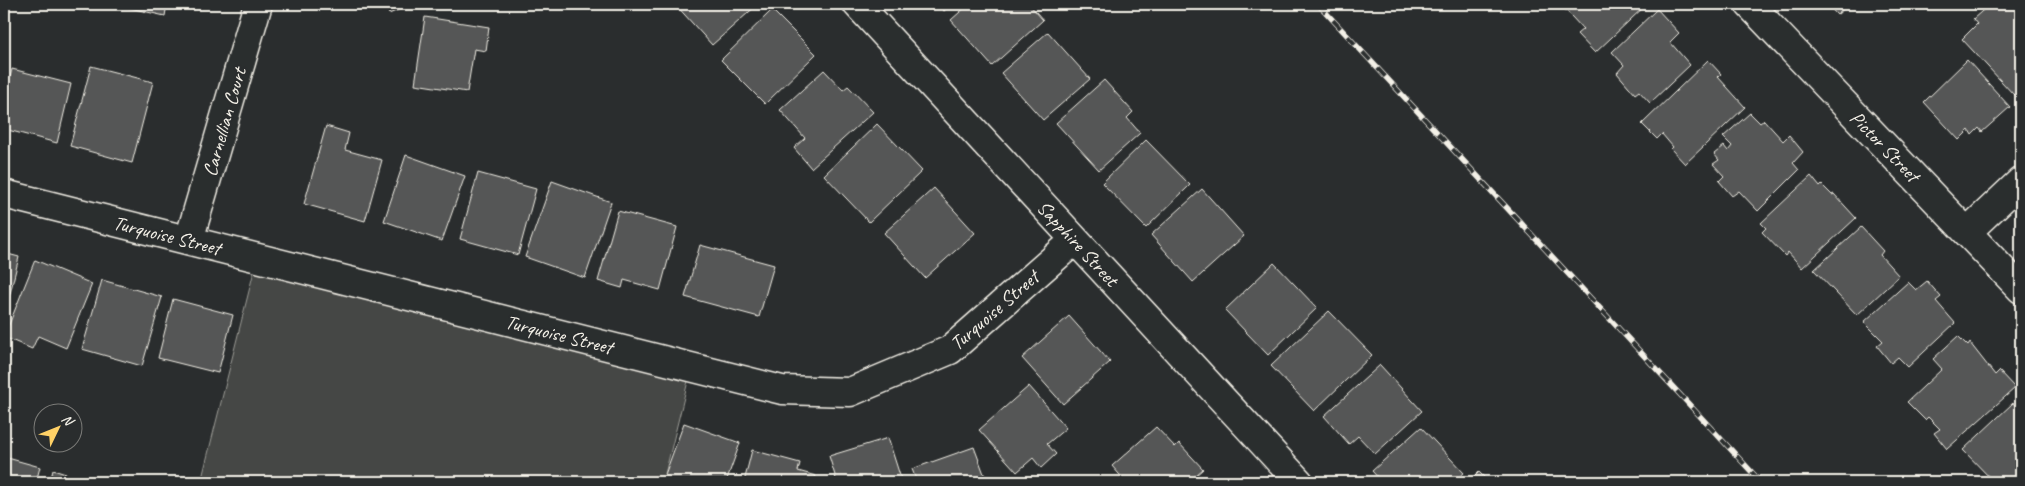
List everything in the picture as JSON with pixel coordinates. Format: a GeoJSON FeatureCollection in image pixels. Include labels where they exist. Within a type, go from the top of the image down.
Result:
{"type":"FeatureCollection","features":[{"type":"Feature","properties":{"kind":"street","name":"Carnellian Court"},"geometry":{"type":"LineString","coordinates":[[189,240],[258,4]]}},
{"type":"Feature","properties":{"kind":"street","name":"Sapphire Street"},"geometry":{"type":"LineString","coordinates":[[857,4],[1299,482]]}},
{"type":"Feature","properties":{"kind":"street","name":"Pictor Street"},"geometry":{"type":"LineString","coordinates":[[1749,4],[2021,289]]}},
{"type":"Feature","properties":{"kind":"street"},"geometry":{"type":"LineString","coordinates":[[1967,232],[2021,181]]}},
{"type":"Feature","properties":{"kind":"street","name":"Turquoise Street"},"geometry":{"type":"LineString","coordinates":[[4,194],[782,390],[850,392],[950,350],[1075,240]]}},
{"type":"Feature","properties":{"kind":"shaded area"},"geometry":{"type":"Polygon","coordinates":[[[254,271],[688,381],[663,482],[201,482],[254,271]]]}},
{"type":"Feature","properties":{"kind":"building"},"geometry":{"type":"Polygon","coordinates":[[[112,4],[167,4],[165,16],[112,4]]]}},
{"type":"Feature","properties":{"kind":"building"},"geometry":{"type":"Polygon","coordinates":[[[385,4],[412,4],[389,14],[385,4]]]}},
{"type":"Feature","properties":{"kind":"building"},"geometry":{"type":"Polygon","coordinates":[[[675,4],[758,4],[712,45],[675,4]]]}},
{"type":"Feature","properties":{"kind":"building"},"geometry":{"type":"Polygon","coordinates":[[[937,4],[952,4],[944,11],[937,4]]]}},
{"type":"Feature","properties":{"kind":"building"},"geometry":{"type":"Polygon","coordinates":[[[969,4],[1029,4],[1043,20],[992,66],[951,20],[969,4]]]}},
{"type":"Feature","properties":{"kind":"building"},"geometry":{"type":"Polygon","coordinates":[[[1560,4],[1647,4],[1595,53],[1577,34],[1583,29],[1560,4]]]}},
{"type":"Feature","properties":{"kind":"building"},"geometry":{"type":"Polygon","coordinates":[[[1827,4],[1849,4],[1837,15],[1827,4]]]}},
{"type":"Feature","properties":{"kind":"building"},"geometry":{"type":"Polygon","coordinates":[[[1990,4],[2014,4],[2021,11],[2021,88],[2014,95],[1962,39],[1977,24],[1973,19],[1990,4]]]}},
{"type":"Feature","properties":{"kind":"building"},"geometry":{"type":"Polygon","coordinates":[[[1657,9],[1679,33],[1670,42],[1690,65],[1650,103],[1639,91],[1635,94],[1617,73],[1624,65],[1612,52],[1657,9]]]}},
{"type":"Feature","properties":{"kind":"building"},"geometry":{"type":"Polygon","coordinates":[[[772,10],[816,54],[765,104],[721,60],[772,10]]]}},
{"type":"Feature","properties":{"kind":"building"},"geometry":{"type":"Polygon","coordinates":[[[425,17],[489,27],[486,51],[474,49],[467,92],[415,84],[425,17]]]}},
{"type":"Feature","properties":{"kind":"building"},"geometry":{"type":"Polygon","coordinates":[[[1048,32],[1090,79],[1043,120],[1001,73],[1048,32]]]}},
{"type":"Feature","properties":{"kind":"building"},"geometry":{"type":"Polygon","coordinates":[[[1708,60],[1721,74],[1718,77],[1745,107],[1685,164],[1671,149],[1673,147],[1662,134],[1657,139],[1642,124],[1708,60]]]}},
{"type":"Feature","properties":{"kind":"building"},"geometry":{"type":"Polygon","coordinates":[[[1967,60],[2010,107],[1982,132],[1979,128],[1972,135],[1969,130],[1959,140],[1924,102],[1967,60]]]}},
{"type":"Feature","properties":{"kind":"building"},"geometry":{"type":"Polygon","coordinates":[[[91,66],[153,82],[132,163],[70,146],[91,66]]]}},
{"type":"Feature","properties":{"kind":"building"},"geometry":{"type":"Polygon","coordinates":[[[12,69],[71,84],[57,143],[4,129],[4,101],[12,69]]]}},
{"type":"Feature","properties":{"kind":"building"},"geometry":{"type":"Polygon","coordinates":[[[824,70],[843,90],[848,86],[873,112],[811,168],[794,148],[805,138],[780,110],[824,70]]]}},
{"type":"Feature","properties":{"kind":"building"},"geometry":{"type":"Polygon","coordinates":[[[1104,80],[1133,112],[1127,118],[1140,133],[1099,170],[1056,123],[1104,80]]]}},
{"type":"Feature","properties":{"kind":"building"},"geometry":{"type":"Polygon","coordinates":[[[1750,113],[1760,123],[1764,120],[1783,141],[1789,135],[1803,152],[1793,163],[1799,170],[1758,211],[1739,191],[1732,196],[1719,181],[1724,176],[1713,164],[1719,160],[1714,154],[1724,146],[1728,151],[1732,146],[1723,137],[1750,113]]]}},
{"type":"Feature","properties":{"kind":"building"},"geometry":{"type":"Polygon","coordinates":[[[877,124],[922,171],[869,222],[824,175],[877,124]]]}},
{"type":"Feature","properties":{"kind":"building"},"geometry":{"type":"Polygon","coordinates":[[[326,126],[349,133],[345,150],[382,160],[365,221],[304,204],[326,126]]]}},
{"type":"Feature","properties":{"kind":"building"},"geometry":{"type":"Polygon","coordinates":[[[1146,140],[1190,185],[1146,228],[1102,183],[1146,140]]]}},
{"type":"Feature","properties":{"kind":"building"},"geometry":{"type":"Polygon","coordinates":[[[406,155],[465,176],[442,241],[384,221],[406,155]]]}},
{"type":"Feature","properties":{"kind":"building"},"geometry":{"type":"Polygon","coordinates":[[[478,173],[536,189],[518,255],[460,239],[478,173]]]}},
{"type":"Feature","properties":{"kind":"building"},"geometry":{"type":"Polygon","coordinates":[[[1811,176],[1820,187],[1822,185],[1832,195],[1834,194],[1856,218],[1802,268],[1788,252],[1785,256],[1762,232],[1766,228],[1761,223],[1811,176]]]}},
{"type":"Feature","properties":{"kind":"building"},"geometry":{"type":"Polygon","coordinates":[[[552,181],[611,202],[585,278],[525,257],[552,181]]]}},
{"type":"Feature","properties":{"kind":"building"},"geometry":{"type":"Polygon","coordinates":[[[934,188],[975,233],[925,278],[884,233],[934,188]]]}},
{"type":"Feature","properties":{"kind":"building"},"geometry":{"type":"Polygon","coordinates":[[[1202,189],[1244,236],[1193,282],[1151,235],[1202,189]]]}},
{"type":"Feature","properties":{"kind":"building"},"geometry":{"type":"Polygon","coordinates":[[[618,211],[677,227],[660,290],[624,280],[622,288],[598,281],[618,211]]]}},
{"type":"Feature","properties":{"kind":"building"},"geometry":{"type":"Polygon","coordinates":[[[1861,227],[1883,251],[1880,255],[1899,276],[1857,315],[1814,270],[1861,227]]]}},
{"type":"Feature","properties":{"kind":"building"},"geometry":{"type":"Polygon","coordinates":[[[700,245],[774,265],[759,317],[685,297],[700,245]]]}},
{"type":"Feature","properties":{"kind":"building"},"geometry":{"type":"Polygon","coordinates":[[[4,253],[19,257],[5,314],[4,314],[4,253]]]}},
{"type":"Feature","properties":{"kind":"building"},"geometry":{"type":"Polygon","coordinates":[[[35,260],[92,284],[66,348],[38,336],[32,349],[4,337],[35,260]]]}},
{"type":"Feature","properties":{"kind":"building"},"geometry":{"type":"Polygon","coordinates":[[[1274,263],[1317,308],[1268,355],[1225,310],[1274,263]]]}},
{"type":"Feature","properties":{"kind":"building"},"geometry":{"type":"Polygon","coordinates":[[[102,280],[162,297],[142,366],[82,349],[102,280]]]}},
{"type":"Feature","properties":{"kind":"building"},"geometry":{"type":"Polygon","coordinates":[[[1927,281],[1941,297],[1936,301],[1955,323],[1908,367],[1898,357],[1891,363],[1877,346],[1883,341],[1864,322],[1908,282],[1916,290],[1927,281]]]}},
{"type":"Feature","properties":{"kind":"building"},"geometry":{"type":"Polygon","coordinates":[[[173,299],[233,315],[218,373],[158,358],[173,299]]]}},
{"type":"Feature","properties":{"kind":"building"},"geometry":{"type":"Polygon","coordinates":[[[1329,311],[1372,355],[1314,411],[1271,366],[1329,311]]]}},
{"type":"Feature","properties":{"kind":"building"},"geometry":{"type":"Polygon","coordinates":[[[1069,316],[1110,362],[1063,404],[1022,358],[1069,316]]]}},
{"type":"Feature","properties":{"kind":"building"},"geometry":{"type":"Polygon","coordinates":[[[1958,336],[1968,346],[1970,343],[1995,375],[1999,371],[2015,388],[1947,449],[1934,433],[1940,429],[1928,417],[1925,420],[1907,402],[1942,369],[1933,359],[1958,336]]]}},
{"type":"Feature","properties":{"kind":"building"},"geometry":{"type":"Polygon","coordinates":[[[1380,365],[1422,411],[1375,454],[1358,436],[1349,444],[1324,416],[1380,365]]]}},
{"type":"Feature","properties":{"kind":"building"},"geometry":{"type":"Polygon","coordinates":[[[1029,386],[1066,428],[1047,444],[1056,454],[1041,468],[1033,458],[1017,472],[979,430],[1029,386]]]}},
{"type":"Feature","properties":{"kind":"building"},"geometry":{"type":"Polygon","coordinates":[[[2013,403],[2021,412],[2021,480],[2019,482],[1994,482],[1963,450],[2013,403]]]}},
{"type":"Feature","properties":{"kind":"building"},"geometry":{"type":"Polygon","coordinates":[[[684,423],[740,443],[726,482],[668,482],[663,480],[684,423]]]}},
{"type":"Feature","properties":{"kind":"building"},"geometry":{"type":"Polygon","coordinates":[[[1156,427],[1175,447],[1179,443],[1203,469],[1188,482],[1126,482],[1112,466],[1156,427]]]}},
{"type":"Feature","properties":{"kind":"building"},"geometry":{"type":"Polygon","coordinates":[[[1421,427],[1464,473],[1453,482],[1382,482],[1372,471],[1421,427]]]}},
{"type":"Feature","properties":{"kind":"building"},"geometry":{"type":"Polygon","coordinates":[[[888,438],[902,482],[837,482],[829,456],[888,438]]]}},
{"type":"Feature","properties":{"kind":"building"},"geometry":{"type":"Polygon","coordinates":[[[974,447],[987,482],[917,482],[912,469],[974,447]]]}},
{"type":"Feature","properties":{"kind":"building"},"geometry":{"type":"Polygon","coordinates":[[[752,450],[800,463],[798,471],[816,476],[814,482],[744,482],[752,450]]]}},
{"type":"Feature","properties":{"kind":"building"},"geometry":{"type":"Polygon","coordinates":[[[4,457],[40,467],[36,482],[4,482],[4,457]]]}},
{"type":"Feature","properties":{"kind":"building"},"geometry":{"type":"Polygon","coordinates":[[[53,470],[92,482],[50,482],[53,470]]]}},
{"type":"Feature","properties":{"kind":"building"},"geometry":{"type":"Polygon","coordinates":[[[1479,472],[1489,482],[1469,482],[1479,472]]]}},
{"type":"Feature","properties":{"kind":"railway"},"geometry":{"type":"LineString","coordinates":[[1318,4],[1761,482]]}}]}
